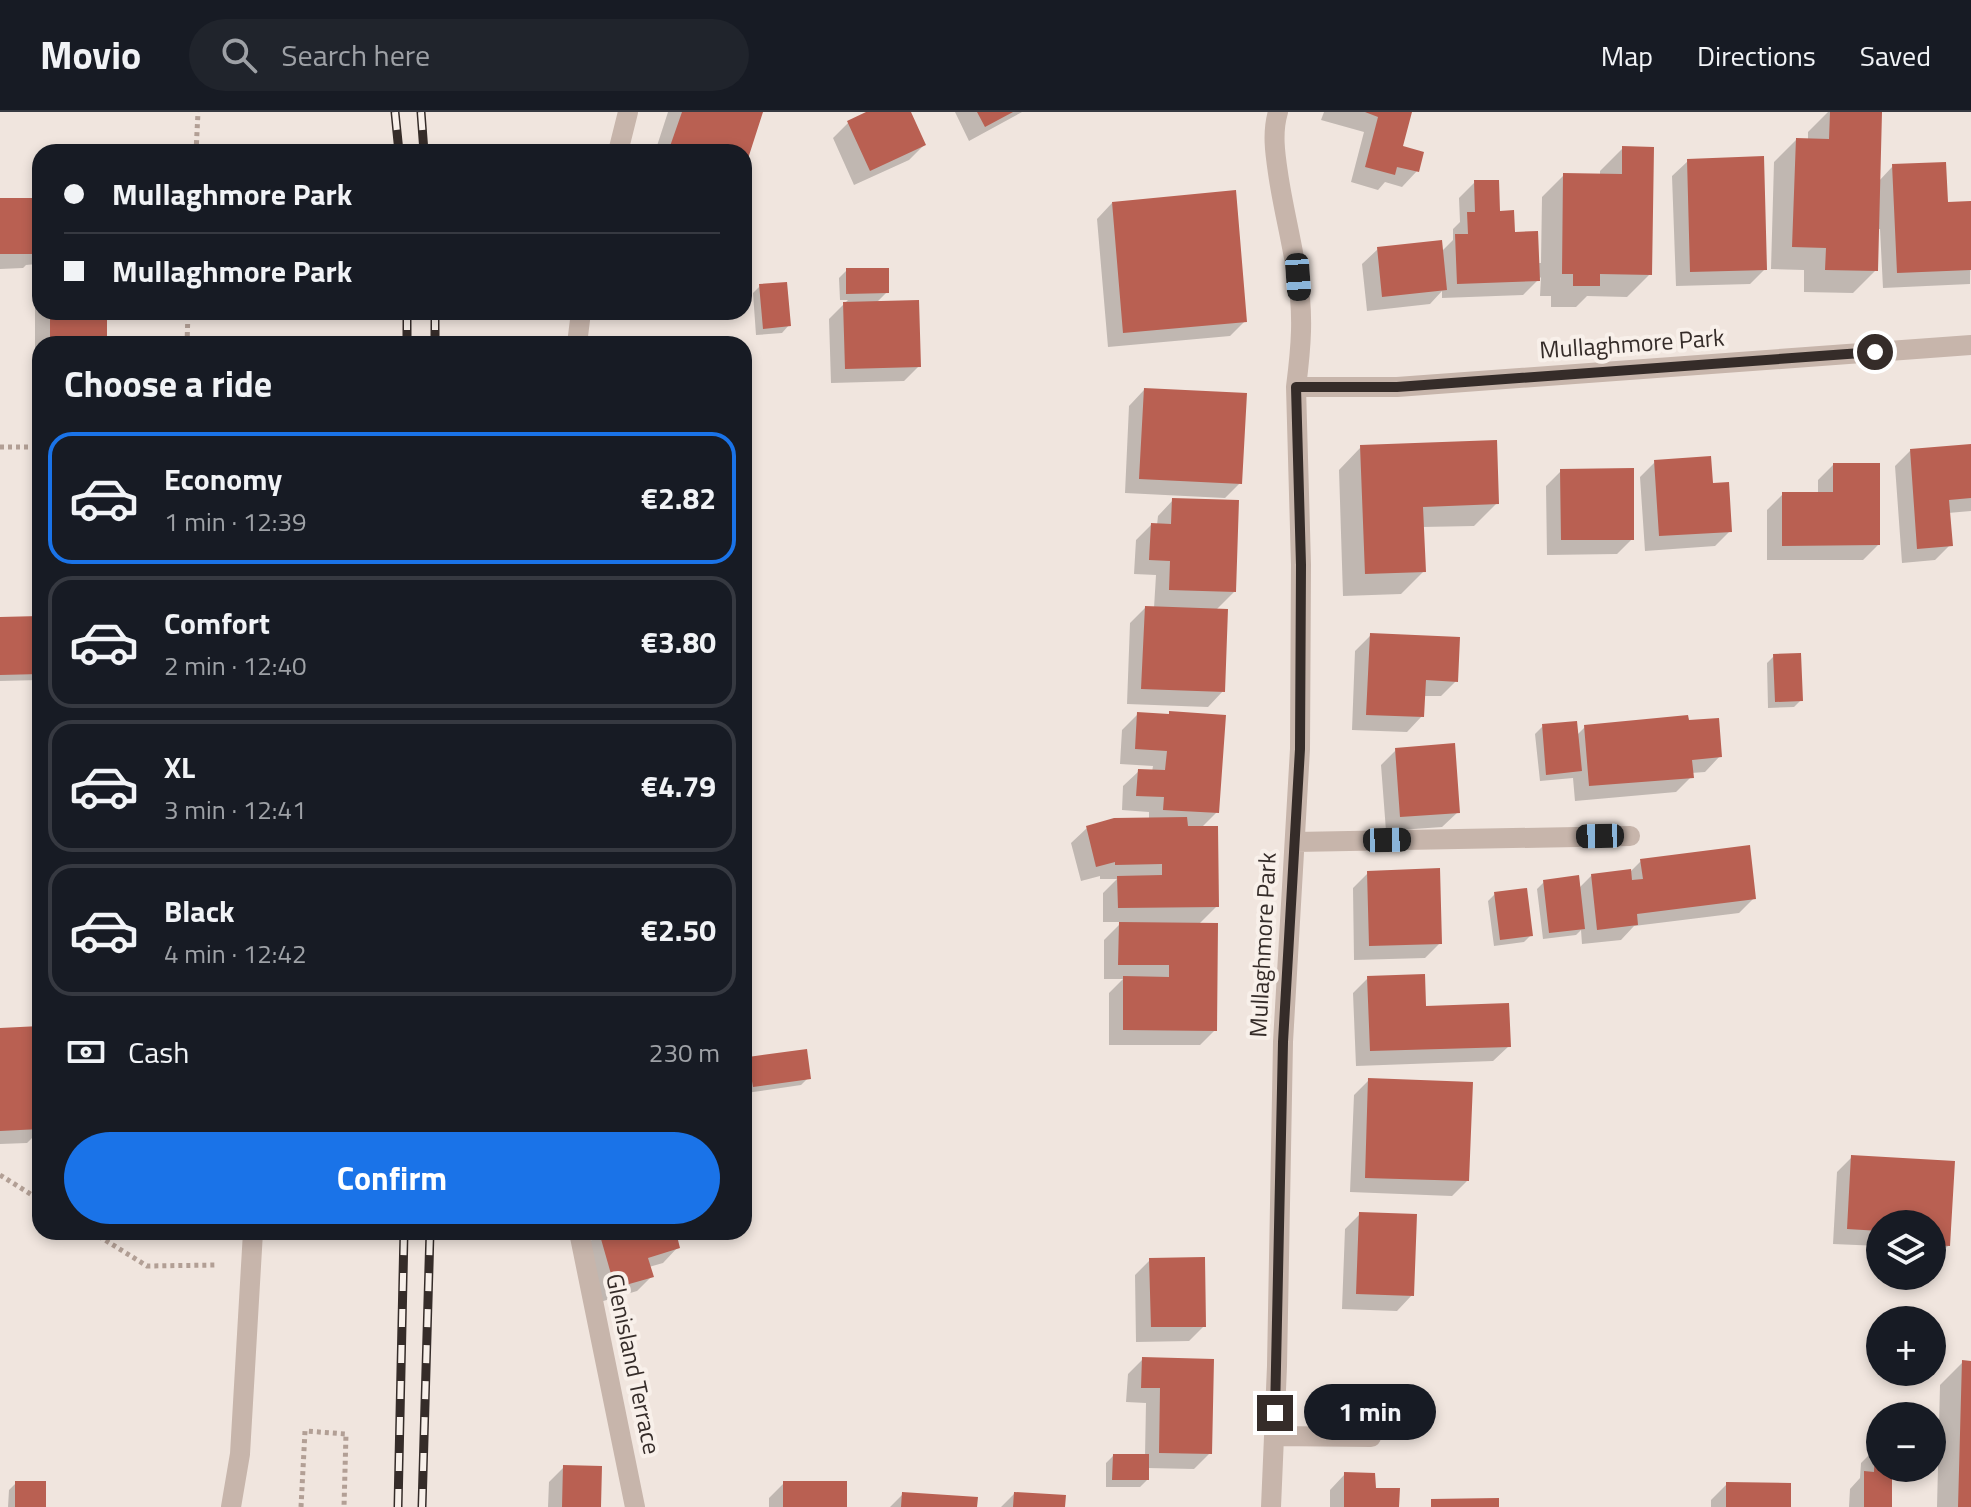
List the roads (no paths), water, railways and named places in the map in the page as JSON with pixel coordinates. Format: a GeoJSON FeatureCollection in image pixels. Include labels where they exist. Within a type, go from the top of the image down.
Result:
{"type":"FeatureCollection","features":[{"type":"Feature","properties":{"kind":"street"},"geometry":{"type":"LineString","coordinates":[[620,144],[628,112]]}},
{"type":"Feature","properties":{"kind":"street","name":"Mullaghmore Park"},"geometry":{"type":"LineString","coordinates":[[1271,1507],[1283,1042],[1300,749],[1301,565],[1296,387],[1302,335],[1298,277],[1276,154],[1274,125],[1278,112]]}},
{"type":"Feature","properties":{"kind":"street","name":"Mullaghmore Park"},"geometry":{"type":"LineString","coordinates":[[1296,387],[1397,387],[1971,345]]}},
{"type":"Feature","properties":{"kind":"street"},"geometry":{"type":"LineString","coordinates":[[1295,842],[1630,836]]}},
{"type":"Feature","properties":{"kind":"street"},"geometry":{"type":"LineString","coordinates":[[231,1507],[240,1454],[253,1240]]}},
{"type":"Feature","properties":{"kind":"street","name":"Glenisland Terrace"},"geometry":{"type":"LineString","coordinates":[[581,1240],[635,1507]]}},
{"type":"Feature","properties":{"kind":"street"},"geometry":{"type":"LineString","coordinates":[[1274,1436],[1371,1437]]}},
{"type":"Feature","properties":{"kind":"railway"},"geometry":{"type":"LineString","coordinates":[[395,112],[398,144]]}},
{"type":"Feature","properties":{"kind":"railway"},"geometry":{"type":"LineString","coordinates":[[421,112],[423,144]]}},
{"type":"Feature","properties":{"kind":"railway"},"geometry":{"type":"LineString","coordinates":[[407,320],[407,336]]}},
{"type":"Feature","properties":{"kind":"railway"},"geometry":{"type":"LineString","coordinates":[[435,320],[435,336]]}},
{"type":"Feature","properties":{"kind":"railway"},"geometry":{"type":"LineString","coordinates":[[398,1507],[404,1240]]}},
{"type":"Feature","properties":{"kind":"railway"},"geometry":{"type":"LineString","coordinates":[[422,1507],[430,1240]]}}]}
